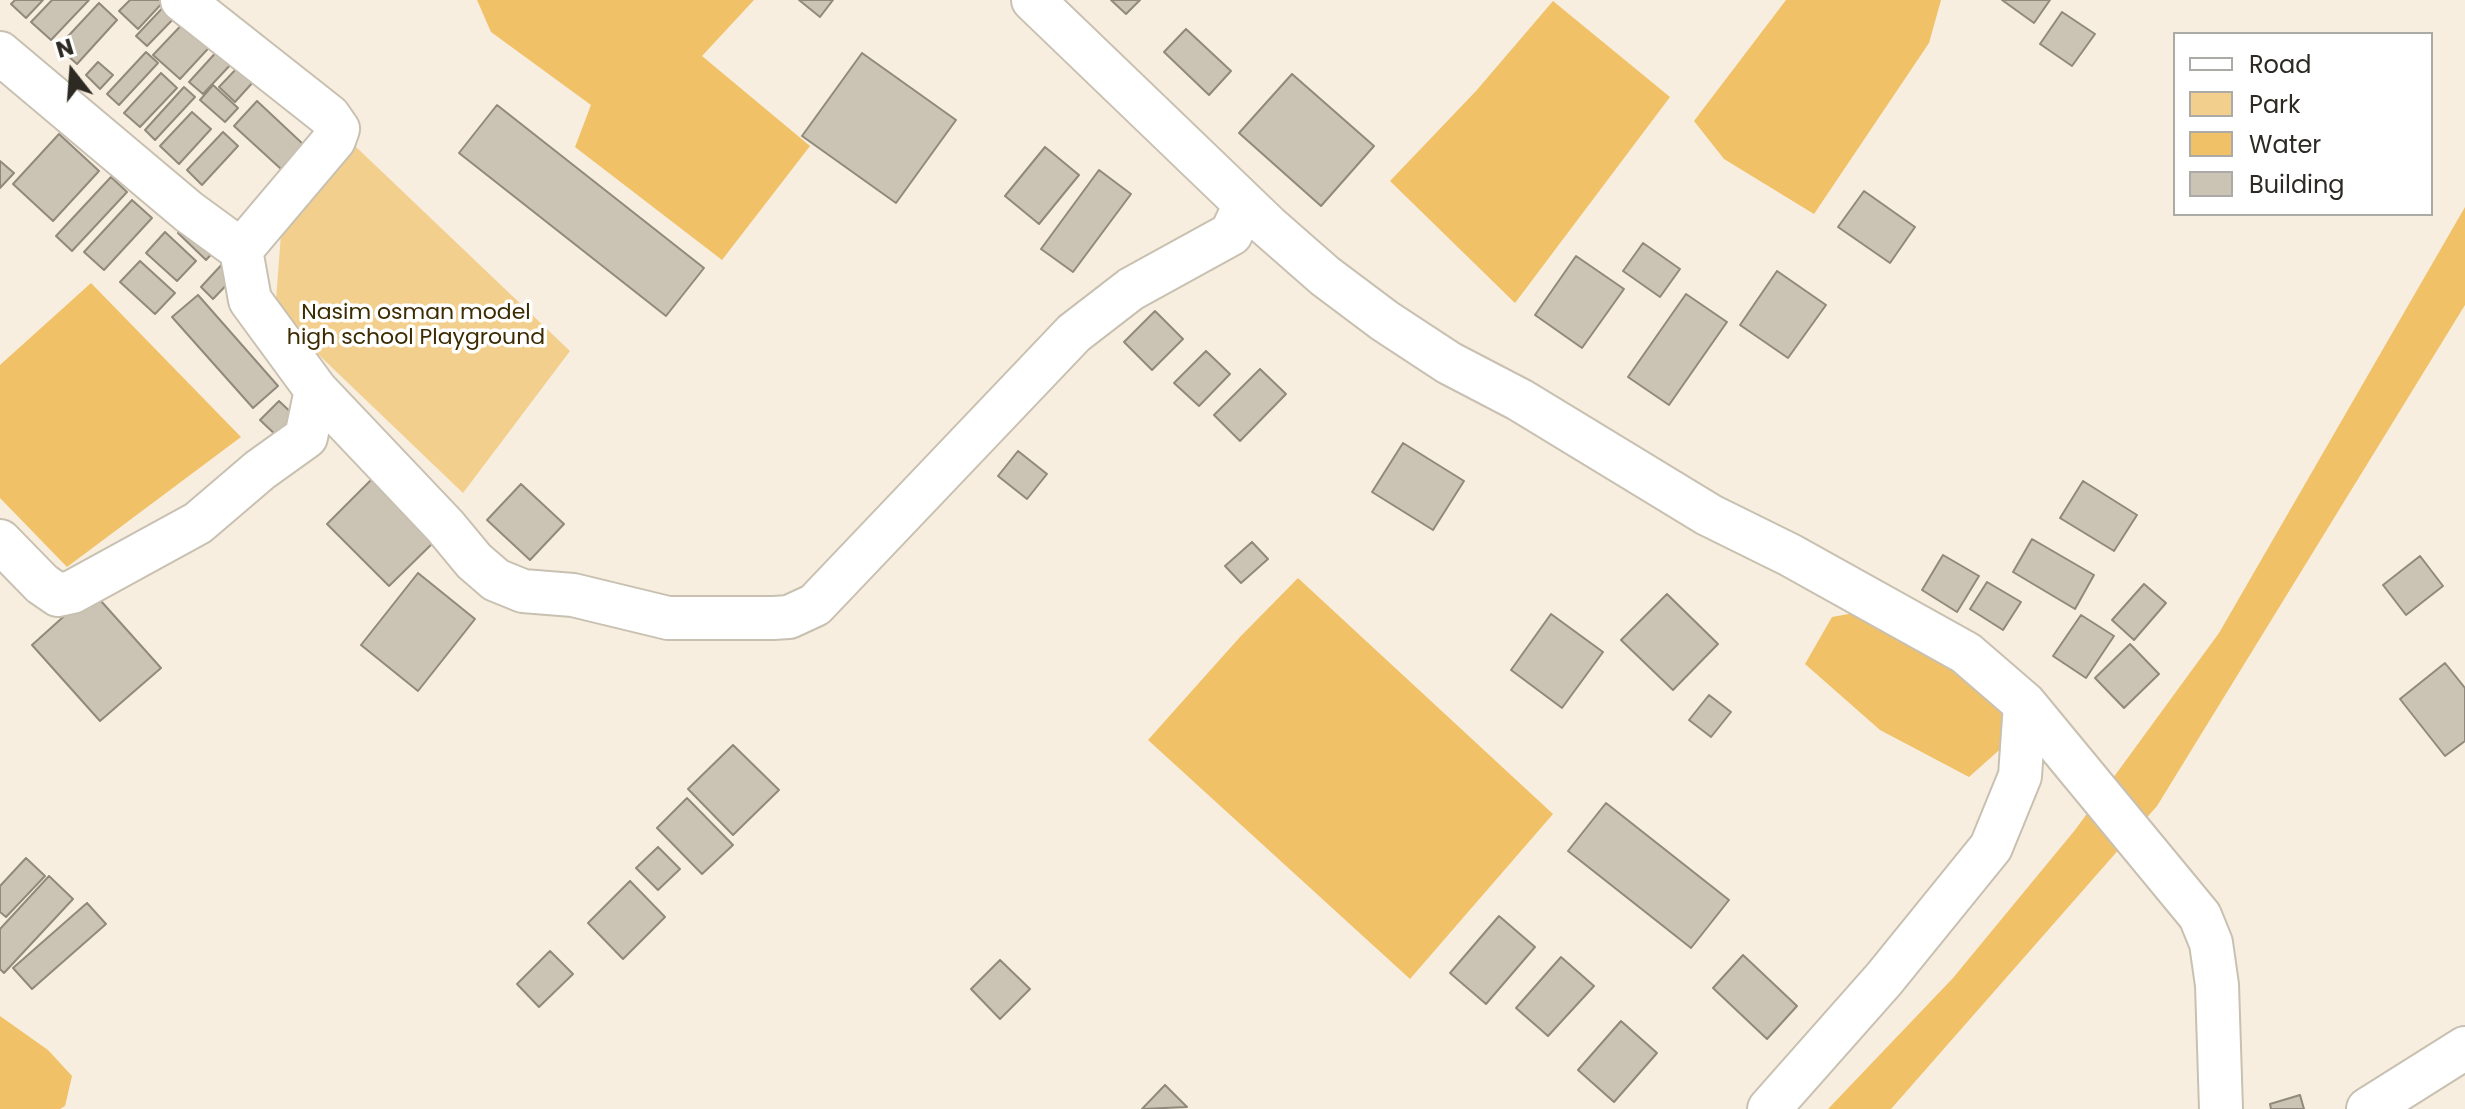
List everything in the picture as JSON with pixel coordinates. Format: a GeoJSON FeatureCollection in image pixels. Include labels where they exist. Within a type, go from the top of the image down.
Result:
{"type":"FeatureCollection","features":[{"type":"Feature","properties":{"kind":"street"},"geometry":{"type":"LineString","coordinates":[[182,0],[329,116],[338,129],[334,140],[241,250]]}},
{"type":"Feature","properties":{"kind":"street"},"geometry":{"type":"LineString","coordinates":[[1033,0],[1245,204],[1325,276],[1449,363],[1520,400],[1709,515],[1966,653],[2025,704],[2076,771],[2200,916],[2211,943],[2222,1049],[2218,1085],[2221,1109]]}},
{"type":"Feature","properties":{"kind":"street"},"geometry":{"type":"LineString","coordinates":[[0,53],[189,212],[241,250],[250,300],[316,390],[445,526],[474,561],[496,580],[523,591],[573,595],[668,618],[789,617],[815,605],[1074,333],[1131,289],[1231,234],[1245,204]]}},
{"type":"Feature","properties":{"kind":"street"},"geometry":{"type":"LineString","coordinates":[[0,541],[42,584],[58,595],[72,592],[198,523],[260,470],[306,437],[316,390]]}},
{"type":"Feature","properties":{"kind":"street"},"geometry":{"type":"LineString","coordinates":[[1769,1109],[1884,979],[1991,847],[2020,776],[2025,704]]}},
{"type":"Feature","properties":{"kind":"street"},"geometry":{"type":"LineString","coordinates":[[2368,1109],[2465,1048]]}},
{"type":"Feature","properties":{"kind":"green space","name":"Nasim osman model high school Playground"},"geometry":{"type":"Polygon","coordinates":[[[354,145],[570,351],[463,493],[275,313],[282,221],[354,145]]]}},
{"type":"Feature","properties":{"kind":"water"},"geometry":{"type":"Polygon","coordinates":[[[477,0],[754,0],[702,56],[810,146],[722,260],[575,147],[591,105],[491,32],[477,0]]]}},
{"type":"Feature","properties":{"kind":"water"},"geometry":{"type":"Polygon","coordinates":[[[1786,0],[1941,0],[1929,43],[1814,214],[1724,159],[1694,121],[1786,0]]]}},
{"type":"Feature","properties":{"kind":"water"},"geometry":{"type":"Polygon","coordinates":[[[1553,1],[1670,97],[1515,303],[1390,181],[1476,91],[1553,1]]]}},
{"type":"Feature","properties":{"kind":"water"},"geometry":{"type":"Polygon","coordinates":[[[2465,207],[2465,305],[2157,806],[1891,1109],[1828,1109],[1953,978],[2075,830],[2219,633],[2465,207]]]}},
{"type":"Feature","properties":{"kind":"water"},"geometry":{"type":"Polygon","coordinates":[[[91,283],[241,437],[67,567],[0,498],[0,365],[91,283]]]}},
{"type":"Feature","properties":{"kind":"water"},"geometry":{"type":"Polygon","coordinates":[[[1298,578],[1553,814],[1410,979],[1148,740],[1240,637],[1298,578]]]}},
{"type":"Feature","properties":{"kind":"water"},"geometry":{"type":"Polygon","coordinates":[[[1854,613],[1987,672],[2015,736],[1969,777],[1880,730],[1805,664],[1832,617],[1854,613]]]}},
{"type":"Feature","properties":{"kind":"water"},"geometry":{"type":"Polygon","coordinates":[[[0,1016],[48,1050],[72,1076],[65,1106],[60,1109],[0,1109],[0,1016]]]}},
{"type":"Feature","properties":{"kind":"building"},"geometry":{"type":"Polygon","coordinates":[[[15,0],[43,0],[26,18],[11,4],[15,0]]]}},
{"type":"Feature","properties":{"kind":"building"},"geometry":{"type":"Polygon","coordinates":[[[52,0],[89,0],[51,40],[31,22],[52,0]]]}},
{"type":"Feature","properties":{"kind":"building"},"geometry":{"type":"Polygon","coordinates":[[[130,0],[165,0],[138,29],[119,11],[130,0]]]}},
{"type":"Feature","properties":{"kind":"building"},"geometry":{"type":"Polygon","coordinates":[[[170,0],[181,11],[147,46],[136,36],[170,0]]]}},
{"type":"Feature","properties":{"kind":"building"},"geometry":{"type":"Polygon","coordinates":[[[799,0],[833,0],[820,17],[799,0]]]}},
{"type":"Feature","properties":{"kind":"building"},"geometry":{"type":"Polygon","coordinates":[[[1111,0],[1140,0],[1126,14],[1111,0]]]}},
{"type":"Feature","properties":{"kind":"building"},"geometry":{"type":"Polygon","coordinates":[[[2002,0],[2050,0],[2034,23],[2002,0]]]}},
{"type":"Feature","properties":{"kind":"building"},"geometry":{"type":"Polygon","coordinates":[[[99,3],[117,20],[77,64],[58,47],[99,3]]]}},
{"type":"Feature","properties":{"kind":"building"},"geometry":{"type":"Polygon","coordinates":[[[2062,12],[2095,34],[2072,66],[2040,44],[2062,12]]]}},
{"type":"Feature","properties":{"kind":"building"},"geometry":{"type":"Polygon","coordinates":[[[191,15],[217,39],[180,79],[153,55],[191,15]]]}},
{"type":"Feature","properties":{"kind":"building"},"geometry":{"type":"Polygon","coordinates":[[[1186,29],[1231,71],[1209,95],[1164,52],[1186,29]]]}},
{"type":"Feature","properties":{"kind":"building"},"geometry":{"type":"Polygon","coordinates":[[[220,48],[234,61],[203,94],[189,82],[220,48]]]}},
{"type":"Feature","properties":{"kind":"building"},"geometry":{"type":"Polygon","coordinates":[[[146,52],[158,63],[119,105],[107,94],[146,52]]]}},
{"type":"Feature","properties":{"kind":"building"},"geometry":{"type":"Polygon","coordinates":[[[862,53],[956,120],[896,203],[802,136],[862,53]]]}},
{"type":"Feature","properties":{"kind":"building"},"geometry":{"type":"Polygon","coordinates":[[[98,62],[113,75],[100,89],[86,75],[98,62]]]}},
{"type":"Feature","properties":{"kind":"building"},"geometry":{"type":"Polygon","coordinates":[[[239,66],[254,81],[235,102],[219,87],[239,66]]]}},
{"type":"Feature","properties":{"kind":"building"},"geometry":{"type":"Polygon","coordinates":[[[161,73],[177,88],[140,127],[124,113],[161,73]]]}},
{"type":"Feature","properties":{"kind":"building"},"geometry":{"type":"Polygon","coordinates":[[[1292,74],[1374,146],[1321,206],[1239,133],[1292,74]]]}},
{"type":"Feature","properties":{"kind":"building"},"geometry":{"type":"Polygon","coordinates":[[[213,85],[238,108],[225,122],[200,100],[213,85]]]}},
{"type":"Feature","properties":{"kind":"building"},"geometry":{"type":"Polygon","coordinates":[[[184,87],[195,97],[155,140],[145,130],[184,87]]]}},
{"type":"Feature","properties":{"kind":"building"},"geometry":{"type":"Polygon","coordinates":[[[257,101],[304,145],[281,169],[234,126],[257,101]]]}},
{"type":"Feature","properties":{"kind":"building"},"geometry":{"type":"Polygon","coordinates":[[[497,105],[704,268],[666,316],[459,153],[497,105]]]}},
{"type":"Feature","properties":{"kind":"building"},"geometry":{"type":"Polygon","coordinates":[[[192,112],[211,129],[179,164],[160,146],[192,112]]]}},
{"type":"Feature","properties":{"kind":"building"},"geometry":{"type":"Polygon","coordinates":[[[223,132],[238,146],[202,185],[187,170],[223,132]]]}},
{"type":"Feature","properties":{"kind":"building"},"geometry":{"type":"Polygon","coordinates":[[[59,134],[99,171],[53,221],[13,184],[59,134]]]}},
{"type":"Feature","properties":{"kind":"building"},"geometry":{"type":"Polygon","coordinates":[[[1045,147],[1079,175],[1039,224],[1005,196],[1045,147]]]}},
{"type":"Feature","properties":{"kind":"building"},"geometry":{"type":"Polygon","coordinates":[[[0,161],[14,173],[0,188],[0,161]]]}},
{"type":"Feature","properties":{"kind":"building"},"geometry":{"type":"Polygon","coordinates":[[[1099,170],[1131,194],[1073,272],[1041,249],[1099,170]]]}},
{"type":"Feature","properties":{"kind":"building"},"geometry":{"type":"Polygon","coordinates":[[[111,177],[127,192],[72,251],[56,236],[111,177]]]}},
{"type":"Feature","properties":{"kind":"building"},"geometry":{"type":"Polygon","coordinates":[[[1864,191],[1915,227],[1890,263],[1838,227],[1864,191]]]}},
{"type":"Feature","properties":{"kind":"building"},"geometry":{"type":"Polygon","coordinates":[[[132,200],[152,218],[104,270],[84,252],[132,200]]]}},
{"type":"Feature","properties":{"kind":"building"},"geometry":{"type":"Polygon","coordinates":[[[189,221],[218,247],[206,260],[178,233],[189,221]]]}},
{"type":"Feature","properties":{"kind":"building"},"geometry":{"type":"Polygon","coordinates":[[[165,232],[196,261],[177,281],[146,253],[165,232]]]}},
{"type":"Feature","properties":{"kind":"building"},"geometry":{"type":"Polygon","coordinates":[[[1643,243],[1680,269],[1660,297],[1623,271],[1643,243]]]}},
{"type":"Feature","properties":{"kind":"building"},"geometry":{"type":"Polygon","coordinates":[[[1576,256],[1624,289],[1582,348],[1535,315],[1576,256]]]}},
{"type":"Feature","properties":{"kind":"building"},"geometry":{"type":"Polygon","coordinates":[[[140,261],[175,293],[155,314],[120,282],[140,261]]]}},
{"type":"Feature","properties":{"kind":"building"},"geometry":{"type":"Polygon","coordinates":[[[225,261],[237,274],[213,299],[201,287],[225,261]]]}},
{"type":"Feature","properties":{"kind":"building"},"geometry":{"type":"Polygon","coordinates":[[[1777,271],[1826,305],[1788,358],[1740,325],[1777,271]]]}},
{"type":"Feature","properties":{"kind":"building"},"geometry":{"type":"Polygon","coordinates":[[[1686,294],[1727,322],[1669,405],[1628,377],[1686,294]]]}},
{"type":"Feature","properties":{"kind":"building"},"geometry":{"type":"Polygon","coordinates":[[[198,295],[278,386],[253,408],[172,317],[198,295]]]}},
{"type":"Feature","properties":{"kind":"building"},"geometry":{"type":"Polygon","coordinates":[[[1155,311],[1183,339],[1152,370],[1124,342],[1155,311]]]}},
{"type":"Feature","properties":{"kind":"building"},"geometry":{"type":"Polygon","coordinates":[[[1206,351],[1230,374],[1199,406],[1174,383],[1206,351]]]}},
{"type":"Feature","properties":{"kind":"building"},"geometry":{"type":"Polygon","coordinates":[[[1260,369],[1286,394],[1240,441],[1214,415],[1260,369]]]}},
{"type":"Feature","properties":{"kind":"building"},"geometry":{"type":"Polygon","coordinates":[[[279,401],[298,419],[279,438],[260,420],[279,401]]]}},
{"type":"Feature","properties":{"kind":"building"},"geometry":{"type":"Polygon","coordinates":[[[1403,443],[1464,481],[1433,530],[1372,492],[1403,443]]]}},
{"type":"Feature","properties":{"kind":"building"},"geometry":{"type":"Polygon","coordinates":[[[1018,451],[1047,474],[1027,499],[998,476],[1018,451]]]}},
{"type":"Feature","properties":{"kind":"building"},"geometry":{"type":"Polygon","coordinates":[[[376,475],[439,537],[389,586],[327,524],[376,475]]]}},
{"type":"Feature","properties":{"kind":"building"},"geometry":{"type":"Polygon","coordinates":[[[2083,481],[2137,515],[2114,551],[2060,518],[2083,481]]]}},
{"type":"Feature","properties":{"kind":"building"},"geometry":{"type":"Polygon","coordinates":[[[521,484],[564,524],[530,560],[487,520],[521,484]]]}},
{"type":"Feature","properties":{"kind":"building"},"geometry":{"type":"Polygon","coordinates":[[[2032,539],[2094,575],[2075,609],[2013,572],[2032,539]]]}},
{"type":"Feature","properties":{"kind":"building"},"geometry":{"type":"Polygon","coordinates":[[[1252,542],[1268,559],[1241,583],[1225,566],[1252,542]]]}},
{"type":"Feature","properties":{"kind":"building"},"geometry":{"type":"Polygon","coordinates":[[[1943,555],[1979,576],[1957,612],[1922,590],[1943,555]]]}},
{"type":"Feature","properties":{"kind":"building"},"geometry":{"type":"Polygon","coordinates":[[[2420,556],[2443,586],[2406,615],[2383,585],[2420,556]]]}},
{"type":"Feature","properties":{"kind":"building"},"geometry":{"type":"Polygon","coordinates":[[[418,573],[475,619],[418,691],[361,645],[418,573]]]}},
{"type":"Feature","properties":{"kind":"building"},"geometry":{"type":"Polygon","coordinates":[[[1987,582],[2021,602],[2003,630],[1970,609],[1987,582]]]}},
{"type":"Feature","properties":{"kind":"building"},"geometry":{"type":"Polygon","coordinates":[[[2144,584],[2166,603],[2134,640],[2112,620],[2144,584]]]}},
{"type":"Feature","properties":{"kind":"building"},"geometry":{"type":"Polygon","coordinates":[[[92,591],[161,668],[100,721],[32,645],[92,591]]]}},
{"type":"Feature","properties":{"kind":"building"},"geometry":{"type":"Polygon","coordinates":[[[1667,594],[1718,644],[1673,690],[1621,640],[1667,594]]]}},
{"type":"Feature","properties":{"kind":"building"},"geometry":{"type":"Polygon","coordinates":[[[1551,614],[1603,652],[1562,708],[1511,670],[1551,614]]]}},
{"type":"Feature","properties":{"kind":"building"},"geometry":{"type":"Polygon","coordinates":[[[2081,615],[2114,636],[2086,678],[2053,656],[2081,615]]]}},
{"type":"Feature","properties":{"kind":"building"},"geometry":{"type":"Polygon","coordinates":[[[2130,644],[2159,674],[2124,708],[2095,678],[2130,644]]]}},
{"type":"Feature","properties":{"kind":"building"},"geometry":{"type":"Polygon","coordinates":[[[2445,663],[2465,688],[2465,741],[2445,756],[2400,699],[2445,663]]]}},
{"type":"Feature","properties":{"kind":"building"},"geometry":{"type":"Polygon","coordinates":[[[1709,695],[1731,712],[1711,737],[1689,720],[1709,695]]]}},
{"type":"Feature","properties":{"kind":"building"},"geometry":{"type":"Polygon","coordinates":[[[733,745],[779,790],[733,835],[688,789],[733,745]]]}},
{"type":"Feature","properties":{"kind":"building"},"geometry":{"type":"Polygon","coordinates":[[[687,798],[733,845],[702,874],[657,828],[687,798]]]}},
{"type":"Feature","properties":{"kind":"building"},"geometry":{"type":"Polygon","coordinates":[[[1606,803],[1729,900],[1691,948],[1568,851],[1606,803]]]}},
{"type":"Feature","properties":{"kind":"building"},"geometry":{"type":"Polygon","coordinates":[[[658,847],[680,869],[658,890],[636,868],[658,847]]]}},
{"type":"Feature","properties":{"kind":"building"},"geometry":{"type":"Polygon","coordinates":[[[26,858],[45,876],[6,917],[0,912],[0,886],[26,858]]]}},
{"type":"Feature","properties":{"kind":"building"},"geometry":{"type":"Polygon","coordinates":[[[49,876],[73,899],[4,973],[0,969],[0,929],[49,876]]]}},
{"type":"Feature","properties":{"kind":"building"},"geometry":{"type":"Polygon","coordinates":[[[630,881],[665,917],[623,959],[588,923],[630,881]]]}},
{"type":"Feature","properties":{"kind":"building"},"geometry":{"type":"Polygon","coordinates":[[[87,903],[106,924],[32,989],[13,968],[87,903]]]}},
{"type":"Feature","properties":{"kind":"building"},"geometry":{"type":"Polygon","coordinates":[[[1499,916],[1535,947],[1486,1004],[1450,973],[1499,916]]]}},
{"type":"Feature","properties":{"kind":"building"},"geometry":{"type":"Polygon","coordinates":[[[550,951],[573,974],[539,1007],[517,984],[550,951]]]}},
{"type":"Feature","properties":{"kind":"building"},"geometry":{"type":"Polygon","coordinates":[[[1743,955],[1797,1006],[1767,1039],[1713,988],[1743,955]]]}},
{"type":"Feature","properties":{"kind":"building"},"geometry":{"type":"Polygon","coordinates":[[[1561,957],[1594,986],[1548,1036],[1516,1008],[1561,957]]]}},
{"type":"Feature","properties":{"kind":"building"},"geometry":{"type":"Polygon","coordinates":[[[1000,960],[1030,989],[1000,1019],[971,989],[1000,960]]]}},
{"type":"Feature","properties":{"kind":"building"},"geometry":{"type":"Polygon","coordinates":[[[1621,1021],[1657,1053],[1614,1102],[1578,1070],[1621,1021]]]}},
{"type":"Feature","properties":{"kind":"building"},"geometry":{"type":"Polygon","coordinates":[[[1165,1085],[1187,1107],[1142,1109],[1165,1085]]]}},
{"type":"Feature","properties":{"kind":"building"},"geometry":{"type":"Polygon","coordinates":[[[2300,1095],[2304,1109],[2271,1109],[2270,1104],[2300,1095]]]}}]}
